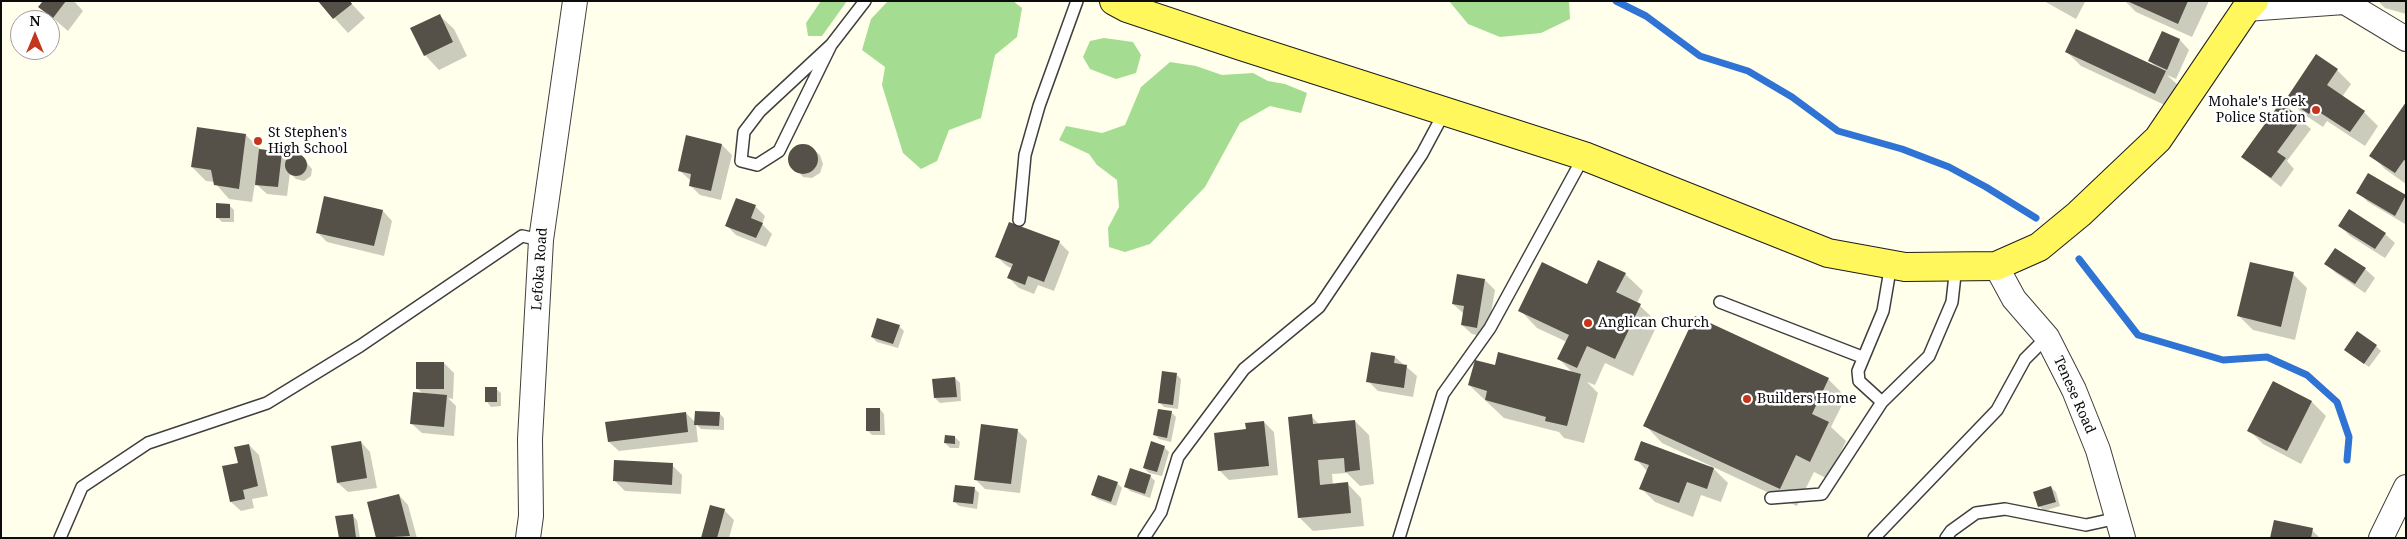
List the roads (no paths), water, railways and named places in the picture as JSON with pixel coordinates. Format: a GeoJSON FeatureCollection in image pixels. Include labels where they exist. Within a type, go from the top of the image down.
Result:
{"type":"FeatureCollection","features":[{"type":"Feature","properties":{"kind":"main road"},"geometry":{"type":"LineString","coordinates":[[1114,1],[1127,8],[1184,27],[1584,156],[1828,253],[1905,267],[1996,266],[2039,247],[2079,214],[2158,139],[2248,4]]}},
{"type":"Feature","properties":{"kind":"street","name":"Lefoka Road"},"geometry":{"type":"LineString","coordinates":[[528,538],[531,516],[530,439],[541,240],[575,1]]}},
{"type":"Feature","properties":{"kind":"street"},"geometry":{"type":"LineString","coordinates":[[2248,4],[2344,2],[2406,39]]}},
{"type":"Feature","properties":{"kind":"street","name":"Tenese Road"},"geometry":{"type":"LineString","coordinates":[[1996,266],[2014,299],[2046,337],[2074,390],[2098,450],[2121,528]]}},
{"type":"Feature","properties":{"kind":"street"},"geometry":{"type":"LineString","coordinates":[[2381,538],[2406,487]]}},
{"type":"Feature","properties":{"kind":"lane"},"geometry":{"type":"LineString","coordinates":[[831,44],[779,151],[757,165],[741,161],[744,132],[760,111],[831,44],[865,1]]}},
{"type":"Feature","properties":{"kind":"lane"},"geometry":{"type":"LineString","coordinates":[[1018,220],[1025,155],[1039,106],[1077,1]]}},
{"type":"Feature","properties":{"kind":"lane"},"geometry":{"type":"LineString","coordinates":[[1144,538],[1161,512],[1178,457],[1244,369],[1319,307],[1422,154],[1446,112]]}},
{"type":"Feature","properties":{"kind":"lane"},"geometry":{"type":"LineString","coordinates":[[1399,538],[1443,394],[1490,328],[1584,156]]}},
{"type":"Feature","properties":{"kind":"lane"},"geometry":{"type":"LineString","coordinates":[[60,538],[82,488],[140,448],[203,423],[267,403],[360,346],[522,236],[541,240]]}},
{"type":"Feature","properties":{"kind":"lane"},"geometry":{"type":"LineString","coordinates":[[1882,402],[1859,382],[1858,371],[1883,311],[1891,264]]}},
{"type":"Feature","properties":{"kind":"lane"},"geometry":{"type":"LineString","coordinates":[[1771,498],[1822,494],[1882,402],[1929,356],[1952,302],[1956,266]]}},
{"type":"Feature","properties":{"kind":"lane"},"geometry":{"type":"LineString","coordinates":[[1720,302],[1862,358]]}},
{"type":"Feature","properties":{"kind":"lane"},"geometry":{"type":"LineString","coordinates":[[1874,538],[1997,410],[2025,359],[2046,337]]}},
{"type":"Feature","properties":{"kind":"lane"},"geometry":{"type":"LineString","coordinates":[[1946,538],[1951,531],[1976,513],[2004,509],[2086,525],[2121,528]]}},
{"type":"Feature","properties":{"kind":"waterway"},"geometry":{"type":"LineString","coordinates":[[1616,1],[1646,16],[1700,56],[1748,71],[1792,97],[1838,131],[1902,149],[1949,167],[2036,218]]}},
{"type":"Feature","properties":{"kind":"waterway"},"geometry":{"type":"LineString","coordinates":[[2079,259],[2138,335],[2223,360],[2267,357],[2307,375],[2337,402],[2349,437],[2347,460]]}},
{"type":"Feature","properties":{"kind":"place","name":"Mohale's Hoek Police Station"},"geometry":{"type":"Point","coordinates":[2316,110]}},
{"type":"Feature","properties":{"kind":"place","name":"St Stephen's High School"},"geometry":{"type":"Point","coordinates":[258,141]}},
{"type":"Feature","properties":{"kind":"place","name":"Anglican Church"},"geometry":{"type":"Point","coordinates":[1588,323]}},
{"type":"Feature","properties":{"kind":"place","name":"Builders Home"},"geometry":{"type":"Point","coordinates":[1747,399]}}]}
